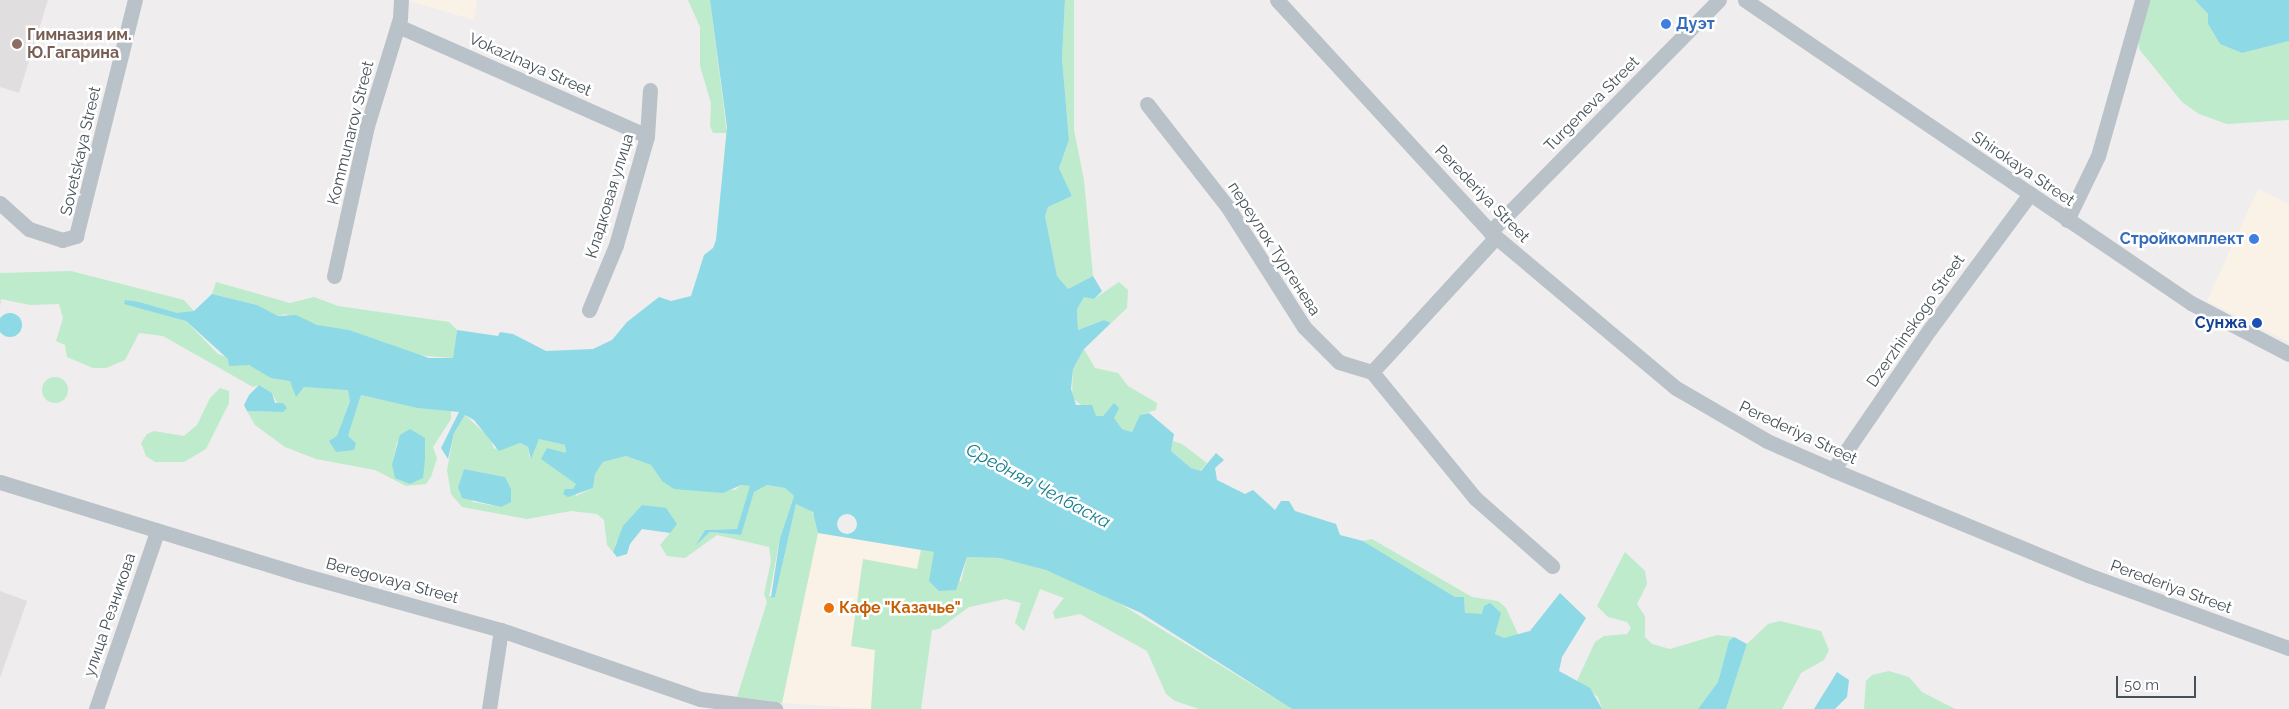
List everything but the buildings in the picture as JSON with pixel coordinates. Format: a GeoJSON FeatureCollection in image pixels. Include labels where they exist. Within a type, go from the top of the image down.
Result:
{"type":"FeatureCollection","features":[{"type":"Feature","properties":{"kind":"street","name":"Sovetskaya Street"},"geometry":{"type":"LineString","coordinates":[[0,203],[29,229],[62,240],[76,236],[80,228],[135,0]]}},
{"type":"Feature","properties":{"kind":"street","name":"Kommunarov Street"},"geometry":{"type":"LineString","coordinates":[[334,276],[367,126],[398,26],[401,0]]}},
{"type":"Feature","properties":{"kind":"street","name":"Perederiya Street"},"geometry":{"type":"LineString","coordinates":[[1277,0],[1493,234],[1676,388],[1767,441],[1834,470],[2088,575],[2289,648]]}},
{"type":"Feature","properties":{"kind":"street","name":"Turgeneva Street"},"geometry":{"type":"LineString","coordinates":[[1372,372],[1493,234],[1719,0]]}},
{"type":"Feature","properties":{"kind":"street"},"geometry":{"type":"LineString","coordinates":[[2067,220],[2098,156],[2142,0]]}},
{"type":"Feature","properties":{"kind":"street","name":"Shirokaya Street"},"geometry":{"type":"LineString","coordinates":[[1752,2],[2029,195],[2198,307],[2289,354]]}},
{"type":"Feature","properties":{"kind":"street","name":"Vokazlnaya Street"},"geometry":{"type":"LineString","coordinates":[[398,26],[647,136]]}},
{"type":"Feature","properties":{"kind":"street","name":"Кладковая улица"},"geometry":{"type":"LineString","coordinates":[[589,310],[616,245],[647,136],[650,90]]}},
{"type":"Feature","properties":{"kind":"street","name":"переулок Тургенева"},"geometry":{"type":"LineString","coordinates":[[1147,104],[1227,206],[1304,327],[1339,362],[1372,372]]}},
{"type":"Feature","properties":{"kind":"street","name":"Dzerzhinskogo Street"},"geometry":{"type":"LineString","coordinates":[[1834,470],[1930,329],[2029,195]]}},
{"type":"Feature","properties":{"kind":"street"},"geometry":{"type":"LineString","coordinates":[[1372,372],[1475,498],[1552,566]]}},
{"type":"Feature","properties":{"kind":"street","name":"Beregovaya Street"},"geometry":{"type":"LineString","coordinates":[[0,482],[157,532],[501,630],[700,698],[775,709]]}},
{"type":"Feature","properties":{"kind":"street","name":"улица Резникова"},"geometry":{"type":"LineString","coordinates":[[96,709],[157,532]]}},
{"type":"Feature","properties":{"kind":"street"},"geometry":{"type":"LineString","coordinates":[[489,709],[501,630]]}},
{"type":"Feature","properties":{"kind":"shaded area","name":"Гимназия им. Ю.Гагарина"},"geometry":{"type":"Polygon","coordinates":[[[0,0],[48,0],[19,93],[0,87],[0,0]]]}},
{"type":"Feature","properties":{"kind":"shaded area"},"geometry":{"type":"Polygon","coordinates":[[[406,0],[477,0],[474,20],[406,0]]]}},
{"type":"Feature","properties":{"kind":"shaded area"},"geometry":{"type":"Polygon","coordinates":[[[2258,189],[2289,204],[2289,342],[2207,301],[2258,189]]]}},
{"type":"Feature","properties":{"kind":"shaded area"},"geometry":{"type":"Polygon","coordinates":[[[818,533],[921,550],[917,569],[863,559],[851,646],[875,649],[871,709],[782,703],[818,533]]]}},
{"type":"Feature","properties":{"kind":"shaded area"},"geometry":{"type":"Polygon","coordinates":[[[0,591],[27,601],[0,678],[0,591]]]}},
{"type":"Feature","properties":{"kind":"green space"},"geometry":{"type":"Polygon","coordinates":[[[688,0],[710,0],[727,133],[713,133],[710,126],[711,103],[700,66],[700,27],[688,0]]]}},
{"type":"Feature","properties":{"kind":"green space"},"geometry":{"type":"Polygon","coordinates":[[[1065,0],[1074,0],[1074,130],[1084,180],[1093,276],[1068,289],[1057,276],[1045,216],[1048,207],[1072,196],[1059,168],[1069,140],[1062,58],[1065,0]]]}},
{"type":"Feature","properties":{"kind":"green space"},"geometry":{"type":"Polygon","coordinates":[[[2149,0],[2195,0],[2208,14],[2208,24],[2220,44],[2242,53],[2289,41],[2289,120],[2227,124],[2199,114],[2182,102],[2139,49],[2138,36],[2149,0]]]}},
{"type":"Feature","properties":{"kind":"green space"},"geometry":{"type":"Polygon","coordinates":[[[71,271],[184,300],[194,311],[177,314],[124,303],[186,321],[218,354],[291,381],[296,396],[304,387],[348,389],[350,400],[337,437],[332,438],[348,436],[361,395],[417,408],[451,411],[451,419],[433,447],[437,458],[431,477],[426,484],[406,486],[375,470],[316,459],[285,447],[255,425],[247,411],[282,412],[272,393],[259,385],[253,387],[163,336],[139,333],[125,360],[106,368],[93,368],[67,357],[65,345],[56,341],[63,318],[59,304],[30,305],[1,299],[0,307],[0,273],[71,271]],[[397,442],[392,464],[425,459],[425,445],[397,442]]]}},
{"type":"Feature","properties":{"kind":"green space"},"geometry":{"type":"Polygon","coordinates":[[[216,282],[290,303],[314,297],[338,306],[449,322],[457,330],[453,358],[413,355],[349,330],[326,328],[285,314],[278,316],[257,305],[212,294],[216,282]]]}},
{"type":"Feature","properties":{"kind":"green space"},"geometry":{"type":"Polygon","coordinates":[[[1119,282],[1128,290],[1127,308],[1111,323],[1104,320],[1078,330],[1077,309],[1084,296],[1094,299],[1119,282]]]}},
{"type":"Feature","properties":{"kind":"green space"},"geometry":{"type":"Polygon","coordinates":[[[1084,349],[1095,368],[1118,373],[1128,386],[1157,403],[1156,410],[1140,415],[1132,432],[1122,429],[1114,418],[1114,404],[1103,416],[1096,416],[1072,398],[1073,369],[1084,349]]]}},
{"type":"Feature","properties":{"kind":"green space"},"geometry":{"type":"Polygon","coordinates":[[[55,377],[64,381],[68,390],[64,399],[55,403],[46,399],[42,390],[46,381],[55,377]]]}},
{"type":"Feature","properties":{"kind":"green space"},"geometry":{"type":"Polygon","coordinates":[[[220,388],[229,391],[229,403],[206,449],[184,462],[155,462],[146,456],[141,443],[147,434],[154,431],[184,436],[197,425],[210,398],[220,388]]]}},
{"type":"Feature","properties":{"kind":"green space"},"geometry":{"type":"Polygon","coordinates":[[[465,415],[490,438],[494,449],[519,443],[528,447],[530,459],[539,439],[565,445],[566,454],[558,452],[546,461],[576,484],[576,496],[593,488],[595,474],[603,462],[626,456],[651,465],[662,481],[735,490],[741,485],[751,486],[737,529],[705,530],[695,546],[710,532],[740,535],[754,492],[767,485],[785,488],[794,496],[780,538],[769,596],[775,597],[796,504],[809,508],[816,519],[818,533],[782,703],[737,697],[767,602],[764,594],[771,561],[769,547],[717,535],[685,558],[667,556],[660,545],[670,533],[666,508],[616,542],[613,552],[607,545],[604,520],[597,514],[571,511],[527,519],[462,507],[451,494],[447,470],[454,433],[465,415]],[[464,469],[458,487],[473,502],[501,507],[505,477],[464,469]]]}},
{"type":"Feature","properties":{"kind":"green space"},"geometry":{"type":"Polygon","coordinates":[[[1173,441],[1182,444],[1207,463],[1200,471],[1191,468],[1171,451],[1173,441]]]}},
{"type":"Feature","properties":{"kind":"green space"},"geometry":{"type":"Polygon","coordinates":[[[1372,539],[1472,597],[1498,601],[1506,608],[1519,636],[1504,638],[1495,634],[1498,620],[1484,606],[1483,614],[1476,616],[1465,613],[1464,597],[1455,597],[1363,541],[1372,539]]]}},
{"type":"Feature","properties":{"kind":"green space"},"geometry":{"type":"Polygon","coordinates":[[[921,550],[934,552],[961,582],[967,557],[1000,558],[1046,570],[1109,597],[1292,709],[1199,709],[1175,701],[1166,694],[1147,651],[1080,614],[1055,619],[1053,612],[1064,598],[1040,589],[1024,631],[1015,623],[1021,603],[1006,599],[969,607],[939,629],[932,630],[921,709],[871,709],[875,650],[851,646],[863,559],[917,569],[921,550]]]}},
{"type":"Feature","properties":{"kind":"green space"},"geometry":{"type":"Polygon","coordinates":[[[1625,552],[1645,571],[1647,584],[1637,604],[1645,616],[1645,637],[1652,644],[1670,649],[1717,635],[1734,637],[1729,642],[1718,682],[1698,709],[1602,709],[1598,697],[1577,681],[1595,642],[1604,636],[1627,634],[1631,628],[1627,622],[1608,617],[1597,606],[1625,552]]]}},
{"type":"Feature","properties":{"kind":"green space"},"geometry":{"type":"Polygon","coordinates":[[[1780,621],[1821,631],[1829,650],[1824,660],[1801,673],[1782,709],[1726,709],[1747,644],[1768,624],[1780,621]]]}},
{"type":"Feature","properties":{"kind":"green space"},"geometry":{"type":"Polygon","coordinates":[[[1889,671],[1909,677],[1922,692],[1955,709],[1864,709],[1866,681],[1872,675],[1889,671]]]}},
{"type":"Feature","properties":{"kind":"water","name":"Средняя Челбаска"},"geometry":{"type":"Polygon","coordinates":[[[710,0],[1065,0],[1062,58],[1069,140],[1059,168],[1072,196],[1048,207],[1045,216],[1057,276],[1068,289],[1093,276],[1102,291],[1094,299],[1084,297],[1077,309],[1078,330],[1104,320],[1111,323],[1084,349],[1073,369],[1071,389],[1076,405],[1092,405],[1096,416],[1103,416],[1114,403],[1119,408],[1114,418],[1122,429],[1132,432],[1140,415],[1149,413],[1174,434],[1171,451],[1191,468],[1201,471],[1216,453],[1224,460],[1215,468],[1217,480],[1245,494],[1253,490],[1275,510],[1281,501],[1289,501],[1295,511],[1336,524],[1340,535],[1363,541],[1455,597],[1464,597],[1465,613],[1482,614],[1484,606],[1490,603],[1501,613],[1495,634],[1504,638],[1530,631],[1560,593],[1586,618],[1562,657],[1559,671],[1590,688],[1602,709],[1292,709],[1141,613],[1046,570],[1000,558],[967,557],[956,590],[939,591],[929,581],[934,552],[818,533],[813,512],[796,504],[775,597],[771,598],[780,538],[794,496],[785,488],[767,485],[754,492],[741,535],[710,532],[695,546],[705,530],[737,529],[750,486],[741,485],[723,493],[674,489],[662,481],[651,465],[626,456],[603,462],[595,474],[593,488],[568,497],[563,494],[565,489],[573,489],[576,484],[541,459],[547,448],[566,453],[565,445],[539,439],[531,459],[528,447],[520,443],[499,451],[474,420],[465,415],[454,433],[448,459],[441,448],[459,412],[417,408],[361,395],[348,436],[356,443],[354,450],[336,452],[329,441],[337,436],[350,401],[348,390],[304,387],[296,397],[290,381],[271,378],[249,365],[229,366],[228,359],[186,321],[124,304],[125,300],[139,302],[177,313],[194,311],[212,294],[257,305],[278,316],[296,315],[317,325],[349,330],[429,358],[453,358],[457,330],[498,336],[500,332],[513,334],[546,351],[593,349],[612,340],[627,322],[659,297],[671,301],[691,296],[704,255],[713,248],[716,240],[727,127],[710,0]]]}},
{"type":"Feature","properties":{"kind":"water"},"geometry":{"type":"Polygon","coordinates":[[[2195,0],[2289,0],[2289,41],[2242,53],[2220,44],[2208,24],[2208,14],[2195,0]]]}},
{"type":"Feature","properties":{"kind":"water"},"geometry":{"type":"Polygon","coordinates":[[[10,313],[15,314],[21,320],[21,330],[15,336],[10,337],[5,336],[-1,330],[-2,325],[-1,320],[5,314],[10,313]]]}},
{"type":"Feature","properties":{"kind":"water"},"geometry":{"type":"Polygon","coordinates":[[[259,385],[272,393],[275,403],[283,403],[287,408],[283,412],[247,411],[244,405],[249,395],[259,385]]]}},
{"type":"Feature","properties":{"kind":"water"},"geometry":{"type":"Polygon","coordinates":[[[410,429],[425,438],[425,459],[423,478],[410,484],[395,478],[392,464],[400,435],[410,429]]]}},
{"type":"Feature","properties":{"kind":"water"},"geometry":{"type":"Polygon","coordinates":[[[464,469],[505,477],[511,489],[511,502],[501,507],[462,498],[458,487],[464,469]]]}},
{"type":"Feature","properties":{"kind":"water"},"geometry":{"type":"Polygon","coordinates":[[[642,505],[666,508],[677,524],[670,533],[642,529],[630,544],[627,554],[617,557],[613,552],[623,526],[642,505]]]}},
{"type":"Feature","properties":{"kind":"water"},"geometry":{"type":"Polygon","coordinates":[[[1734,637],[1747,644],[1726,709],[1698,709],[1718,682],[1729,641],[1734,637]]]}},
{"type":"Feature","properties":{"kind":"water"},"geometry":{"type":"Polygon","coordinates":[[[1837,672],[1849,680],[1847,697],[1835,709],[1814,709],[1837,672]]]}},
{"type":"Feature","properties":{"kind":"pier"},"geometry":{"type":"Polygon","coordinates":[[[847,514],[854,517],[857,524],[854,531],[847,534],[840,531],[837,524],[840,517],[847,514]]]}},
{"type":"Feature","properties":{"kind":"place","name":"Дуэт"},"geometry":{"type":"Point","coordinates":[1666,24]}},
{"type":"Feature","properties":{"kind":"place","name":"Гимназия им. Ю.Гагарина"},"geometry":{"type":"Point","coordinates":[17,44]}},
{"type":"Feature","properties":{"kind":"place","name":"Стройкомплект"},"geometry":{"type":"Point","coordinates":[2254,239]}},
{"type":"Feature","properties":{"kind":"place","name":"Сунжа"},"geometry":{"type":"Point","coordinates":[2257,323]}},
{"type":"Feature","properties":{"kind":"place","name":"Кафе \"Казачье\""},"geometry":{"type":"Point","coordinates":[829,608]}}]}
